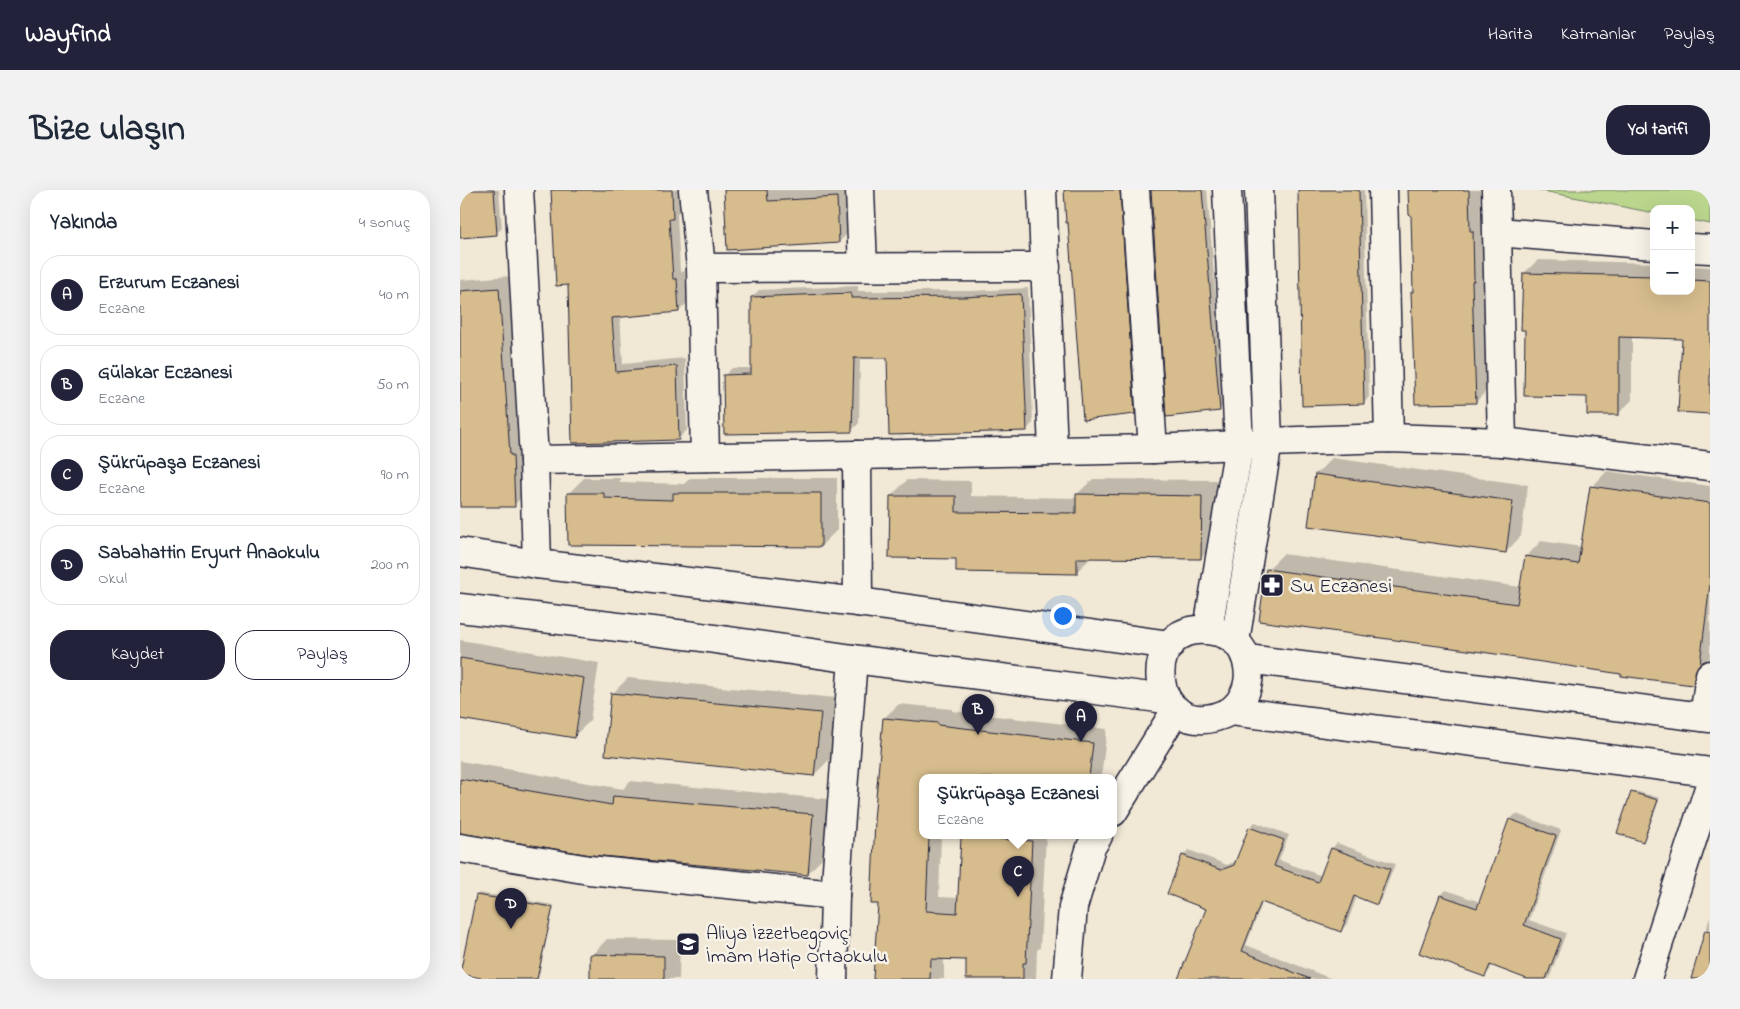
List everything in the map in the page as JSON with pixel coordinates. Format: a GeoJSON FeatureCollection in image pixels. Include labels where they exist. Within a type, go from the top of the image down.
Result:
{"type":"FeatureCollection","features":[{"type":"Feature","properties":{"kind":"street"},"geometry":{"type":"LineString","coordinates":[[519,190],[534,460],[537,564]]}},
{"type":"Feature","properties":{"kind":"street"},"geometry":{"type":"LineString","coordinates":[[694,190],[701,268],[704,457]]}},
{"type":"Feature","properties":{"kind":"street"},"geometry":{"type":"LineString","coordinates":[[860,190],[862,267]]}},
{"type":"Feature","properties":{"kind":"street"},"geometry":{"type":"LineString","coordinates":[[1042,190],[1053,450]]}},
{"type":"Feature","properties":{"kind":"street"},"geometry":{"type":"LineString","coordinates":[[1135,190],[1153,449]]}},
{"type":"Feature","properties":{"kind":"street"},"geometry":{"type":"LineString","coordinates":[[1208,629],[1238,445],[1227,190]]}},
{"type":"Feature","properties":{"kind":"street"},"geometry":{"type":"LineString","coordinates":[[1241,650],[1268,442],[1259,190]]}},
{"type":"Feature","properties":{"kind":"street"},"geometry":{"type":"LineString","coordinates":[[1383,190],[1388,438]]}},
{"type":"Feature","properties":{"kind":"street"},"geometry":{"type":"LineString","coordinates":[[1496,190],[1502,442]]}},
{"type":"Feature","properties":{"kind":"street"},"geometry":{"type":"LineString","coordinates":[[1498,232],[1650,245]]}},
{"type":"Feature","properties":{"kind":"street"},"geometry":{"type":"LineString","coordinates":[[1695,248],[1710,249]]}},
{"type":"Feature","properties":{"kind":"street"},"geometry":{"type":"LineString","coordinates":[[701,268],[1046,266]]}},
{"type":"Feature","properties":{"kind":"street"},"geometry":{"type":"LineString","coordinates":[[534,460],[1153,449],[1268,442],[1388,438],[1502,442],[1710,466]]}},
{"type":"Feature","properties":{"kind":"street"},"geometry":{"type":"LineString","coordinates":[[857,455],[858,602]]}},
{"type":"Feature","properties":{"kind":"street"},"geometry":{"type":"LineString","coordinates":[[460,552],[537,564],[858,602],[1170,645]]}},
{"type":"Feature","properties":{"kind":"street"},"geometry":{"type":"LineString","coordinates":[[460,608],[694,636],[1171,705],[1189,717],[1203,720],[1218,718],[1230,711],[1241,701],[1247,688],[1250,674],[1241,650],[1223,633],[1208,629],[1187,632],[1177,638],[1162,658],[1159,672],[1161,686],[1171,705]]}},
{"type":"Feature","properties":{"kind":"street"},"geometry":{"type":"LineString","coordinates":[[1241,650],[1707,718],[1710,675]]}},
{"type":"Feature","properties":{"kind":"street"},"geometry":{"type":"LineString","coordinates":[[833,979],[834,895],[852,659]]}},
{"type":"Feature","properties":{"kind":"street"},"geometry":{"type":"LineString","coordinates":[[1117,805],[1171,705]]}},
{"type":"Feature","properties":{"kind":"street"},"geometry":{"type":"LineString","coordinates":[[1230,711],[1710,772]]}},
{"type":"Feature","properties":{"kind":"street"},"geometry":{"type":"LineString","coordinates":[[1648,979],[1710,786]]}},
{"type":"Feature","properties":{"kind":"street"},"geometry":{"type":"LineString","coordinates":[[1067,979],[1073,906],[1091,847],[1096,839]]}},
{"type":"Feature","properties":{"kind":"street"},"geometry":{"type":"LineString","coordinates":[[460,848],[589,870],[834,895]]}},
{"type":"Feature","properties":{"kind":"green space"},"geometry":{"type":"Polygon","coordinates":[[[1538,190],[1710,190],[1710,224],[1695,221],[1695,205],[1650,205],[1650,212],[1538,190]]]}},
{"type":"Feature","properties":{"kind":"building"},"geometry":{"type":"Polygon","coordinates":[[[460,190],[494,190],[497,235],[460,238],[460,190]]]}},
{"type":"Feature","properties":{"kind":"building"},"geometry":{"type":"Polygon","coordinates":[[[551,190],[672,190],[673,219],[669,219],[673,279],[677,279],[679,312],[612,318],[616,372],[677,366],[679,440],[572,443],[568,285],[556,286],[551,190]]]}},
{"type":"Feature","properties":{"kind":"building"},"geometry":{"type":"Polygon","coordinates":[[[724,190],[767,190],[768,201],[837,197],[839,243],[727,250],[724,190]]]}},
{"type":"Feature","properties":{"kind":"building"},"geometry":{"type":"Polygon","coordinates":[[[1064,190],[1120,190],[1135,414],[1083,420],[1064,190]]]}},
{"type":"Feature","properties":{"kind":"building"},"geometry":{"type":"Polygon","coordinates":[[[1151,190],[1202,190],[1220,411],[1166,417],[1151,190]]]}},
{"type":"Feature","properties":{"kind":"building"},"geometry":{"type":"Polygon","coordinates":[[[1298,190],[1359,190],[1364,404],[1302,406],[1298,190]]]}},
{"type":"Feature","properties":{"kind":"building"},"geometry":{"type":"Polygon","coordinates":[[[1408,190],[1469,190],[1470,231],[1473,231],[1474,281],[1472,281],[1476,403],[1415,404],[1411,292],[1413,292],[1411,215],[1409,215],[1408,190]]]}},
{"type":"Feature","properties":{"kind":"building"},"geometry":{"type":"Polygon","coordinates":[[[1523,273],[1650,276],[1650,295],[1695,295],[1695,280],[1710,281],[1710,414],[1678,412],[1682,339],[1619,337],[1619,415],[1587,415],[1587,397],[1524,396],[1525,330],[1521,330],[1523,273]]]}},
{"type":"Feature","properties":{"kind":"building"},"geometry":{"type":"Polygon","coordinates":[[[499,288],[510,455],[513,455],[515,507],[460,507],[460,291],[499,288]]]}},
{"type":"Feature","properties":{"kind":"building"},"geometry":{"type":"Polygon","coordinates":[[[851,293],[851,298],[963,297],[1021,294],[1027,431],[889,435],[887,358],[854,358],[852,432],[724,434],[723,375],[751,374],[751,297],[851,293]]]}},
{"type":"Feature","properties":{"kind":"building"},"geometry":{"type":"Polygon","coordinates":[[[1315,474],[1513,501],[1506,553],[1308,526],[1315,474]]]}},
{"type":"Feature","properties":{"kind":"building"},"geometry":{"type":"Polygon","coordinates":[[[1590,486],[1710,503],[1710,584],[1700,664],[1695,672],[1693,685],[1621,676],[1621,674],[1510,656],[1259,621],[1266,569],[1517,604],[1525,556],[1578,564],[1590,486]]]}},
{"type":"Feature","properties":{"kind":"building"},"geometry":{"type":"Polygon","coordinates":[[[567,493],[604,493],[604,498],[673,500],[673,493],[821,493],[821,547],[568,545],[567,493]]]}},
{"type":"Feature","properties":{"kind":"building"},"geometry":{"type":"Polygon","coordinates":[[[1076,494],[1202,496],[1201,559],[1077,558],[1077,574],[956,572],[956,559],[889,558],[890,496],[956,496],[956,512],[1076,513],[1076,494]]]}},
{"type":"Feature","properties":{"kind":"building"},"geometry":{"type":"Polygon","coordinates":[[[460,658],[584,678],[575,738],[460,719],[460,658]]]}},
{"type":"Feature","properties":{"kind":"building"},"geometry":{"type":"Polygon","coordinates":[[[611,693],[821,713],[814,776],[605,755],[611,693]]]}},
{"type":"Feature","properties":{"kind":"building"},"geometry":{"type":"Polygon","coordinates":[[[883,718],[938,723],[938,725],[1093,743],[1089,774],[919,774],[919,839],[929,839],[926,911],[957,913],[961,839],[1032,841],[1026,963],[1023,963],[1023,979],[966,979],[966,960],[931,959],[930,979],[873,979],[878,904],[871,904],[874,820],[883,718]]]}},
{"type":"Feature","properties":{"kind":"building"},"geometry":{"type":"Polygon","coordinates":[[[460,779],[612,805],[613,796],[813,814],[808,875],[591,855],[460,833],[460,779]]]}},
{"type":"Feature","properties":{"kind":"building"},"geometry":{"type":"Polygon","coordinates":[[[1631,792],[1658,800],[1643,842],[1617,833],[1631,792]]]}},
{"type":"Feature","properties":{"kind":"building"},"geometry":{"type":"Polygon","coordinates":[[[1509,819],[1556,836],[1524,925],[1561,939],[1546,979],[1527,979],[1490,965],[1485,977],[1419,953],[1440,895],[1477,908],[1509,819]]]}},
{"type":"Feature","properties":{"kind":"building"},"geometry":{"type":"Polygon","coordinates":[[[1249,827],[1284,840],[1274,866],[1318,882],[1331,848],[1390,869],[1377,905],[1354,896],[1341,932],[1261,902],[1242,951],[1310,979],[1178,979],[1206,909],[1167,894],[1182,855],[1221,870],[1234,865],[1249,827]]]}},
{"type":"Feature","properties":{"kind":"building"},"geometry":{"type":"Polygon","coordinates":[[[476,895],[553,907],[537,979],[486,979],[460,974],[476,895]]]}},
{"type":"Feature","properties":{"kind":"building"},"geometry":{"type":"Polygon","coordinates":[[[1705,930],[1710,931],[1710,979],[1691,979],[1705,930]]]}},
{"type":"Feature","properties":{"kind":"building"},"geometry":{"type":"Polygon","coordinates":[[[590,954],[664,956],[664,979],[590,979],[590,954]]]}},
{"type":"Feature","properties":{"kind":"place","name":"Su Eczanesi"},"geometry":{"type":"Point","coordinates":[1272,585]}},
{"type":"Feature","properties":{"kind":"place","name":"Gülakar Eczanesi"},"geometry":{"type":"Point","coordinates":[978,735]}},
{"type":"Feature","properties":{"kind":"place","name":"Erzurum Eczanesi"},"geometry":{"type":"Point","coordinates":[1081,742]}},
{"type":"Feature","properties":{"kind":"place","name":"Şükrüpaşa Eczanesi"},"geometry":{"type":"Point","coordinates":[1018,897]}},
{"type":"Feature","properties":{"kind":"place","name":"Sabahattin Eryurt Anaokulu"},"geometry":{"type":"Point","coordinates":[511,929]}},
{"type":"Feature","properties":{"kind":"place","name":"Aliya İzzetbegoviç İmam Hatip Ortaokulu"},"geometry":{"type":"Point","coordinates":[688,944]}}]}
